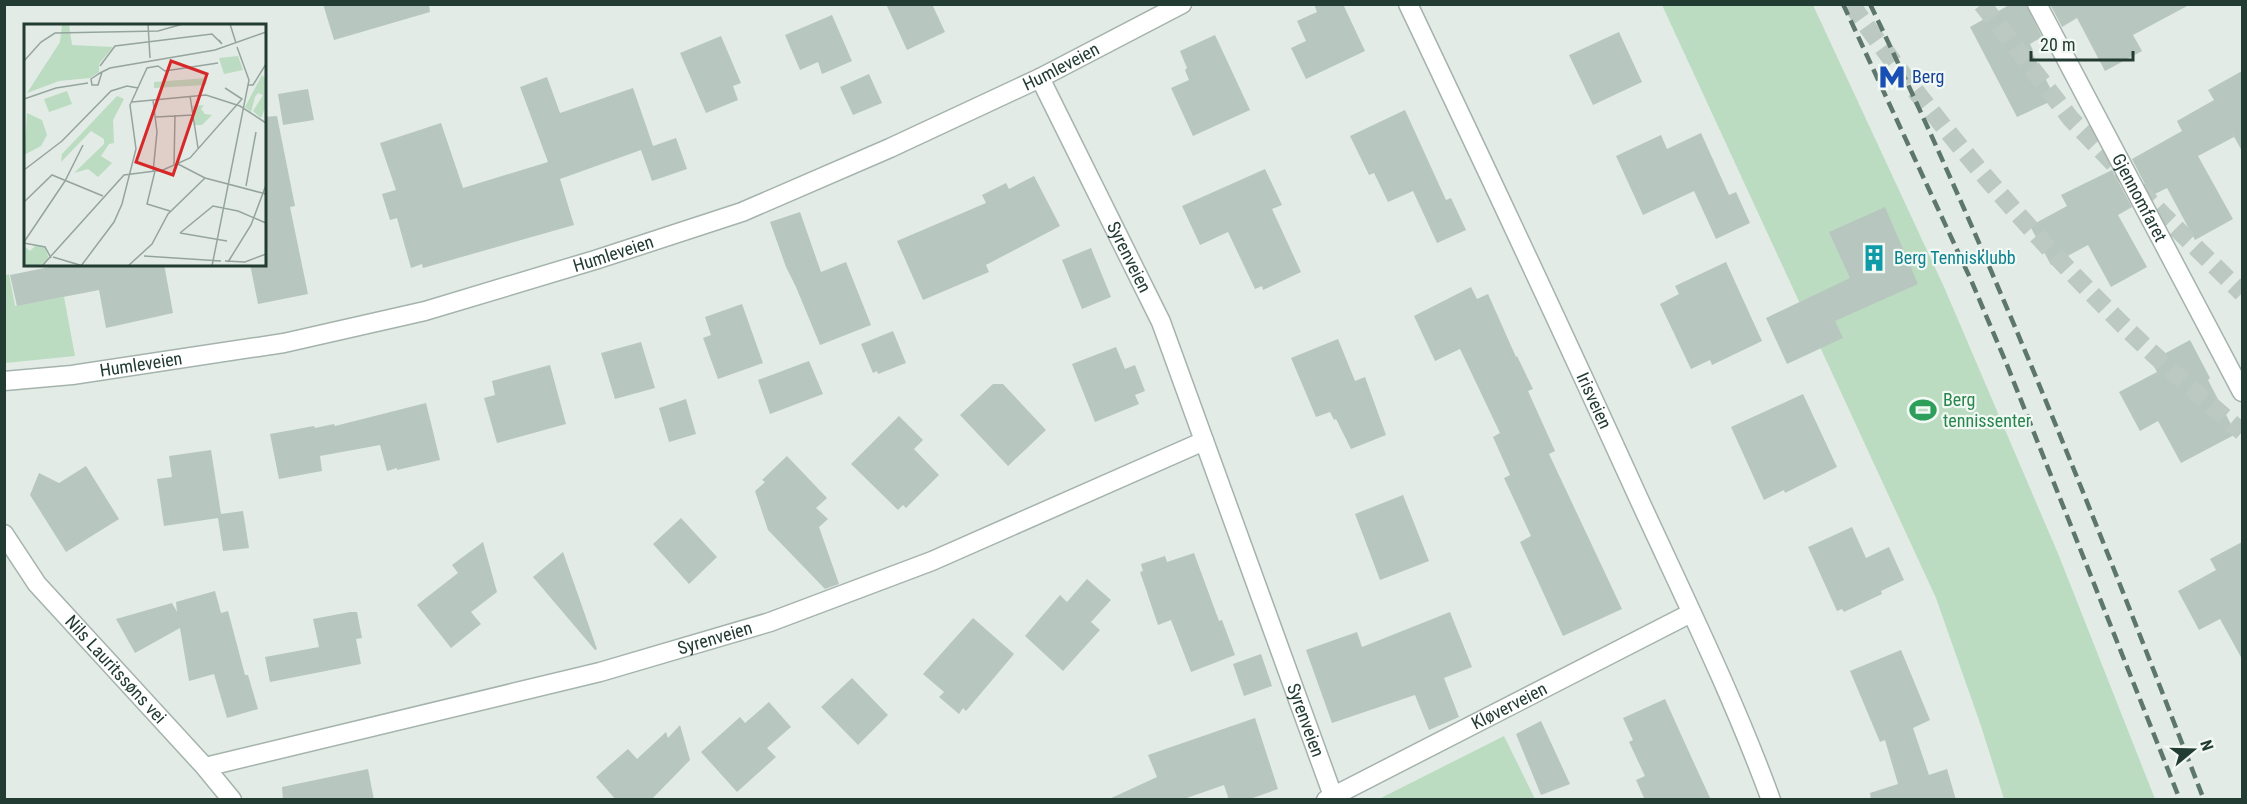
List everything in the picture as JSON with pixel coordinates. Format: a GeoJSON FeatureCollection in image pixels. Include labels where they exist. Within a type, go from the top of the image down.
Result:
{"type":"FeatureCollection","features":[{"type":"Feature","properties":{"kind":"street","name":"Humleveien"},"geometry":{"type":"LineString","coordinates":[[4,381],[72,375],[284,343],[424,311],[596,260],[742,212],[890,148],[1040,78],[1182,4]]}},
{"type":"Feature","properties":{"kind":"street","name":"Irisveien"},"geometry":{"type":"LineString","coordinates":[[1408,4],[1537,275],[1748,739],[1771,800]]}},
{"type":"Feature","properties":{"kind":"street","name":"Gjennomfaret"},"geometry":{"type":"LineString","coordinates":[[2037,4],[2242,392]]}},
{"type":"Feature","properties":{"kind":"street","name":"Syrenveien"},"geometry":{"type":"LineString","coordinates":[[1040,78],[1161,322],[1329,798]]}},
{"type":"Feature","properties":{"kind":"street","name":"Syrenveien"},"geometry":{"type":"LineString","coordinates":[[205,767],[600,672],[770,622],[932,561],[1204,441]]}},
{"type":"Feature","properties":{"kind":"street","name":"Nils Lauritssøns vei"},"geometry":{"type":"LineString","coordinates":[[4,534],[37,584],[205,767],[232,800]]}},
{"type":"Feature","properties":{"kind":"street","name":"Kløverveien"},"geometry":{"type":"LineString","coordinates":[[1329,798],[1691,613]]}},
{"type":"Feature","properties":{"kind":"green space","name":"Berg tennissenter"},"geometry":{"type":"Polygon","coordinates":[[[1662,5],[1813,5],[1944,287],[2059,556],[2155,799],[2004,799],[1936,598],[1662,5]]]}},
{"type":"Feature","properties":{"kind":"green space"},"geometry":{"type":"Polygon","coordinates":[[[9,274],[15,306],[64,297],[75,356],[5,363],[4,276],[9,274]]]}},
{"type":"Feature","properties":{"kind":"green space"},"geometry":{"type":"Polygon","coordinates":[[[1504,736],[1535,799],[1379,799],[1504,736]]]}},
{"type":"Feature","properties":{"kind":"building"},"geometry":{"type":"Polygon","coordinates":[[[323,4],[429,4],[430,12],[334,40],[323,4]]]}},
{"type":"Feature","properties":{"kind":"building"},"geometry":{"type":"Polygon","coordinates":[[[886,4],[932,4],[945,32],[907,50],[886,4]]]}},
{"type":"Feature","properties":{"kind":"building"},"geometry":{"type":"Polygon","coordinates":[[[1314,4],[1343,4],[1365,51],[1306,79],[1291,48],[1306,41],[1297,21],[1317,12],[1314,4]]]}},
{"type":"Feature","properties":{"kind":"building"},"geometry":{"type":"Polygon","coordinates":[[[2011,4],[2026,4],[2042,37],[2030,44],[2033,50],[2031,51],[2056,99],[2017,117],[1970,27],[2011,4]]]}},
{"type":"Feature","properties":{"kind":"building"},"geometry":{"type":"Polygon","coordinates":[[[2050,4],[2191,4],[2133,35],[2142,51],[2105,71],[2077,18],[2062,27],[2050,4]]]}},
{"type":"Feature","properties":{"kind":"building"},"geometry":{"type":"Polygon","coordinates":[[[832,15],[852,61],[822,74],[818,62],[800,70],[785,35],[832,15]]]}},
{"type":"Feature","properties":{"kind":"building"},"geometry":{"type":"Polygon","coordinates":[[[1619,32],[1642,82],[1593,105],[1569,55],[1619,32]]]}},
{"type":"Feature","properties":{"kind":"building"},"geometry":{"type":"Polygon","coordinates":[[[1215,35],[1250,110],[1193,136],[1171,88],[1189,80],[1180,51],[1215,35]]]}},
{"type":"Feature","properties":{"kind":"building"},"geometry":{"type":"Polygon","coordinates":[[[721,36],[741,83],[733,86],[738,100],[706,113],[680,53],[721,36]]]}},
{"type":"Feature","properties":{"kind":"building"},"geometry":{"type":"Polygon","coordinates":[[[2242,71],[2242,151],[2228,126],[2234,137],[2198,156],[2233,219],[2195,240],[2167,188],[2151,196],[2132,159],[2182,131],[2177,121],[2214,100],[2208,90],[2242,71]]]}},
{"type":"Feature","properties":{"kind":"building"},"geometry":{"type":"Polygon","coordinates":[[[869,74],[882,103],[853,115],[840,87],[869,74]]]}},
{"type":"Feature","properties":{"kind":"building"},"geometry":{"type":"Polygon","coordinates":[[[547,77],[560,113],[633,88],[653,146],[676,138],[687,169],[652,181],[641,150],[560,179],[574,225],[423,268],[422,264],[411,268],[397,218],[390,220],[382,194],[396,190],[380,143],[441,123],[463,188],[548,162],[520,87],[547,77]]]}},
{"type":"Feature","properties":{"kind":"building"},"geometry":{"type":"Polygon","coordinates":[[[308,89],[314,120],[283,125],[278,94],[308,89]]]}},
{"type":"Feature","properties":{"kind":"building"},"geometry":{"type":"Polygon","coordinates":[[[1405,110],[1446,200],[1451,198],[1466,230],[1437,243],[1413,191],[1388,202],[1374,173],[1369,175],[1350,136],[1405,110]]]}},
{"type":"Feature","properties":{"kind":"building"},"geometry":{"type":"Polygon","coordinates":[[[277,116],[295,206],[290,207],[308,294],[258,304],[250,266],[266,266],[266,117],[277,116]]]}},
{"type":"Feature","properties":{"kind":"building"},"geometry":{"type":"Polygon","coordinates":[[[1701,133],[1729,195],[1736,192],[1750,223],[1716,239],[1694,191],[1643,215],[1616,156],[1661,135],[1667,149],[1701,133]]]}},
{"type":"Feature","properties":{"kind":"building"},"geometry":{"type":"Polygon","coordinates":[[[1265,169],[1282,205],[1272,209],[1301,272],[1263,290],[1262,286],[1255,289],[1228,232],[1200,245],[1182,206],[1265,169]]]}},
{"type":"Feature","properties":{"kind":"building"},"geometry":{"type":"Polygon","coordinates":[[[2112,170],[2132,207],[2118,215],[2147,267],[2111,287],[2088,245],[2051,265],[2030,226],[2067,206],[2061,195],[2112,170]]]}},
{"type":"Feature","properties":{"kind":"building"},"geometry":{"type":"Polygon","coordinates":[[[1034,176],[1060,226],[986,265],[989,272],[923,300],[897,241],[986,203],[982,195],[1006,183],[1009,189],[1034,176]]]}},
{"type":"Feature","properties":{"kind":"building"},"geometry":{"type":"Polygon","coordinates":[[[1885,207],[1918,284],[1835,321],[1843,338],[1787,364],[1766,318],[1850,278],[1829,232],[1885,207]]]}},
{"type":"Feature","properties":{"kind":"building"},"geometry":{"type":"Polygon","coordinates":[[[800,212],[821,272],[846,262],[871,325],[820,345],[786,267],[770,222],[800,212]]]}},
{"type":"Feature","properties":{"kind":"building"},"geometry":{"type":"Polygon","coordinates":[[[1091,248],[1111,297],[1082,309],[1062,260],[1091,248]]]}},
{"type":"Feature","properties":{"kind":"building"},"geometry":{"type":"Polygon","coordinates":[[[1726,262],[1762,341],[1712,365],[1710,360],[1691,369],[1660,304],[1679,294],[1675,286],[1726,262]]]}},
{"type":"Feature","properties":{"kind":"building"},"geometry":{"type":"Polygon","coordinates":[[[54,266],[164,266],[173,313],[106,328],[99,290],[17,306],[10,275],[54,266]]]}},
{"type":"Feature","properties":{"kind":"building"},"geometry":{"type":"Polygon","coordinates":[[[1471,287],[1477,299],[1488,294],[1533,389],[1528,391],[1555,451],[1549,454],[1622,609],[1563,636],[1520,542],[1531,536],[1504,478],[1510,475],[1493,437],[1500,433],[1460,349],[1435,361],[1414,316],[1471,287]]]}},
{"type":"Feature","properties":{"kind":"building"},"geometry":{"type":"Polygon","coordinates":[[[742,304],[763,363],[718,379],[703,338],[711,335],[705,317],[742,304]]]}},
{"type":"Feature","properties":{"kind":"building"},"geometry":{"type":"Polygon","coordinates":[[[893,331],[906,363],[878,374],[877,371],[873,373],[861,344],[893,331]]]}},
{"type":"Feature","properties":{"kind":"building"},"geometry":{"type":"Polygon","coordinates":[[[1338,339],[1355,381],[1365,377],[1386,435],[1351,449],[1330,412],[1316,417],[1291,358],[1338,339]]]}},
{"type":"Feature","properties":{"kind":"building"},"geometry":{"type":"Polygon","coordinates":[[[2190,340],[2236,434],[2181,463],[2158,421],[2140,431],[2119,392],[2157,372],[2151,361],[2190,340]]]}},
{"type":"Feature","properties":{"kind":"building"},"geometry":{"type":"Polygon","coordinates":[[[641,342],[655,388],[615,399],[601,353],[641,342]]]}},
{"type":"Feature","properties":{"kind":"building"},"geometry":{"type":"Polygon","coordinates":[[[1116,347],[1125,369],[1135,365],[1145,391],[1135,395],[1139,404],[1095,422],[1072,364],[1116,347]]]}},
{"type":"Feature","properties":{"kind":"building"},"geometry":{"type":"Polygon","coordinates":[[[809,361],[823,394],[770,414],[758,380],[809,361]]]}},
{"type":"Feature","properties":{"kind":"building"},"geometry":{"type":"Polygon","coordinates":[[[550,365],[566,424],[497,443],[484,398],[495,395],[492,381],[550,365]]]}},
{"type":"Feature","properties":{"kind":"building"},"geometry":{"type":"Polygon","coordinates":[[[993,384],[1003,384],[1046,430],[1008,466],[960,415],[993,384]]]}},
{"type":"Feature","properties":{"kind":"building"},"geometry":{"type":"Polygon","coordinates":[[[1803,394],[1837,467],[1785,493],[1784,490],[1764,500],[1731,427],[1803,394]]]}},
{"type":"Feature","properties":{"kind":"building"},"geometry":{"type":"Polygon","coordinates":[[[686,399],[696,434],[669,442],[659,408],[686,399]]]}},
{"type":"Feature","properties":{"kind":"building"},"geometry":{"type":"Polygon","coordinates":[[[426,403],[440,460],[387,471],[380,445],[320,456],[322,471],[279,479],[270,434],[314,426],[315,428],[334,424],[335,426],[426,403]]]}},
{"type":"Feature","properties":{"kind":"building"},"geometry":{"type":"Polygon","coordinates":[[[899,416],[923,440],[914,449],[939,475],[906,508],[903,505],[898,510],[851,464],[899,416]]]}},
{"type":"Feature","properties":{"kind":"building"},"geometry":{"type":"Polygon","coordinates":[[[211,450],[221,514],[243,511],[249,548],[223,551],[218,518],[164,526],[157,479],[172,477],[169,456],[211,450]]]}},
{"type":"Feature","properties":{"kind":"building"},"geometry":{"type":"Polygon","coordinates":[[[787,456],[827,498],[816,508],[828,519],[819,527],[839,584],[825,589],[768,530],[755,491],[765,482],[762,480],[787,456]]]}},
{"type":"Feature","properties":{"kind":"building"},"geometry":{"type":"Polygon","coordinates":[[[86,466],[119,519],[66,552],[30,495],[39,473],[59,483],[86,466]]]}},
{"type":"Feature","properties":{"kind":"building"},"geometry":{"type":"Polygon","coordinates":[[[1403,495],[1429,561],[1380,580],[1355,514],[1403,495]]]}},
{"type":"Feature","properties":{"kind":"building"},"geometry":{"type":"Polygon","coordinates":[[[681,518],[717,557],[689,584],[653,544],[681,518]]]}},
{"type":"Feature","properties":{"kind":"building"},"geometry":{"type":"Polygon","coordinates":[[[1852,527],[1866,558],[1889,547],[1904,580],[1881,591],[1882,594],[1844,612],[1842,609],[1837,611],[1808,547],[1852,527]]]}},
{"type":"Feature","properties":{"kind":"building"},"geometry":{"type":"Polygon","coordinates":[[[483,542],[497,592],[471,612],[481,624],[451,648],[417,605],[458,573],[452,565],[483,542]]]}},
{"type":"Feature","properties":{"kind":"building"},"geometry":{"type":"Polygon","coordinates":[[[2242,542],[2242,659],[2220,619],[2199,630],[2178,591],[2216,570],[2210,559],[2242,542]]]}},
{"type":"Feature","properties":{"kind":"building"},"geometry":{"type":"Polygon","coordinates":[[[563,552],[597,649],[595,650],[533,577],[563,552]]]}},
{"type":"Feature","properties":{"kind":"building"},"geometry":{"type":"Polygon","coordinates":[[[1194,553],[1219,621],[1222,620],[1235,655],[1191,672],[1171,620],[1158,625],[1140,572],[1143,571],[1141,564],[1165,556],[1167,562],[1194,553]]]}},
{"type":"Feature","properties":{"kind":"building"},"geometry":{"type":"Polygon","coordinates":[[[1087,579],[1111,600],[1091,622],[1100,630],[1063,671],[1025,636],[1060,595],[1067,602],[1087,579]]]}},
{"type":"Feature","properties":{"kind":"building"},"geometry":{"type":"Polygon","coordinates":[[[215,591],[221,613],[228,611],[245,675],[248,675],[258,709],[227,718],[214,674],[189,681],[180,628],[135,653],[116,619],[172,603],[177,612],[176,602],[215,591]]]}},
{"type":"Feature","properties":{"kind":"building"},"geometry":{"type":"Polygon","coordinates":[[[357,612],[362,638],[356,639],[361,664],[270,682],[265,657],[319,647],[313,619],[357,612]]]}},
{"type":"Feature","properties":{"kind":"building"},"geometry":{"type":"Polygon","coordinates":[[[1450,612],[1472,667],[1444,678],[1459,717],[1429,730],[1415,695],[1332,723],[1306,650],[1357,632],[1362,647],[1450,612]]]}},
{"type":"Feature","properties":{"kind":"building"},"geometry":{"type":"Polygon","coordinates":[[[973,618],[1014,654],[966,711],[963,708],[959,714],[939,697],[944,692],[923,674],[973,618]]]}},
{"type":"Feature","properties":{"kind":"building"},"geometry":{"type":"Polygon","coordinates":[[[1901,650],[1930,720],[1913,728],[1929,775],[1947,769],[1956,800],[1871,800],[1870,793],[1898,784],[1885,740],[1880,742],[1850,671],[1901,650]]]}},
{"type":"Feature","properties":{"kind":"building"},"geometry":{"type":"Polygon","coordinates":[[[1261,654],[1272,686],[1244,696],[1233,664],[1261,654]]]}},
{"type":"Feature","properties":{"kind":"building"},"geometry":{"type":"Polygon","coordinates":[[[852,678],[888,715],[858,745],[821,707],[852,678]]]}},
{"type":"Feature","properties":{"kind":"building"},"geometry":{"type":"Polygon","coordinates":[[[1665,699],[1711,800],[1645,800],[1636,780],[1645,776],[1629,742],[1633,740],[1623,718],[1665,699]]]}},
{"type":"Feature","properties":{"kind":"building"},"geometry":{"type":"Polygon","coordinates":[[[769,702],[791,727],[767,748],[776,757],[737,792],[701,752],[740,717],[745,723],[769,702]]]}},
{"type":"Feature","properties":{"kind":"building"},"geometry":{"type":"Polygon","coordinates":[[[1255,718],[1278,789],[1247,800],[1229,800],[1224,785],[1181,800],[1107,800],[1157,777],[1148,755],[1255,718]]]}},
{"type":"Feature","properties":{"kind":"building"},"geometry":{"type":"Polygon","coordinates":[[[1541,721],[1570,784],[1541,795],[1516,734],[1541,721]]]}},
{"type":"Feature","properties":{"kind":"building"},"geometry":{"type":"Polygon","coordinates":[[[680,725],[690,760],[651,800],[616,800],[596,777],[628,749],[637,759],[666,732],[668,738],[680,725]]]}},
{"type":"Feature","properties":{"kind":"building"},"geometry":{"type":"Polygon","coordinates":[[[368,769],[374,800],[283,800],[282,787],[368,769]]]}},
{"type":"Feature","properties":{"kind":"tunnel"},"geometry":{"type":"LineString","coordinates":[[1851,4],[1942,125],[2041,240],[2143,344],[2242,432]]}},
{"type":"Feature","properties":{"kind":"tunnel"},"geometry":{"type":"LineString","coordinates":[[1982,4],[2071,119],[2242,293]]}},
{"type":"Feature","properties":{"kind":"railway"},"geometry":{"type":"LineString","coordinates":[[1843,4],[1971,280],[2007,365],[2180,800]]}},
{"type":"Feature","properties":{"kind":"railway"},"geometry":{"type":"LineString","coordinates":[[1870,4],[1960,200],[2045,399],[2204,800]]}},
{"type":"Feature","properties":{"kind":"place","name":"Berg"},"geometry":{"type":"Point","coordinates":[1892,77]}},
{"type":"Feature","properties":{"kind":"place","name":"Berg Tennisklubb"},"geometry":{"type":"Point","coordinates":[1874,258]}},
{"type":"Feature","properties":{"kind":"place","name":"Berg tennissenter"},"geometry":{"type":"Point","coordinates":[1923,410]}}]}
